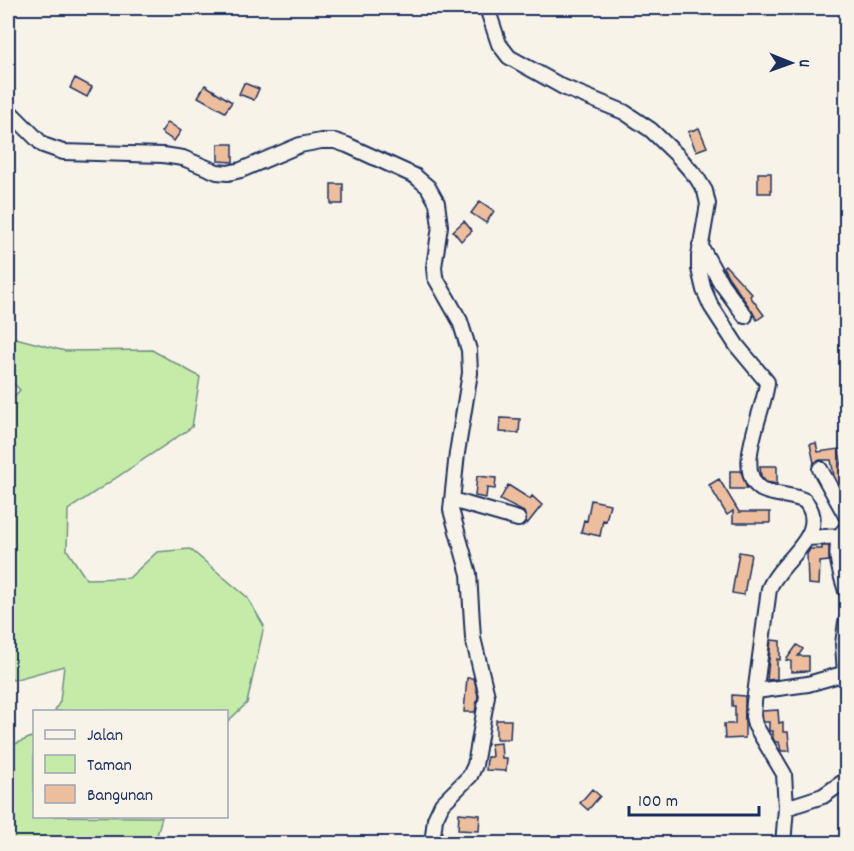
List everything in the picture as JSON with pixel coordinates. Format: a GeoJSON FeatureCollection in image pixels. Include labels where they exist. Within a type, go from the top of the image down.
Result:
{"type":"FeatureCollection","features":[{"type":"Feature","properties":{"kind":"street"},"geometry":{"type":"LineString","coordinates":[[487,8],[499,44],[509,57],[563,87],[624,112],[651,130],[690,169],[705,191],[708,201],[700,245],[701,281],[711,306],[744,357],[767,382],[750,449],[753,479],[764,490],[805,501],[810,507],[813,521],[808,538],[777,572],[769,589],[753,720],[784,774],[786,808],[783,843]]}},
{"type":"Feature","properties":{"kind":"street"},"geometry":{"type":"LineString","coordinates":[[8,110],[43,145],[63,152],[163,155],[183,158],[217,172],[228,173],[241,170],[300,145],[335,141],[422,180],[432,191],[439,211],[440,226],[434,267],[435,277],[465,331],[471,362],[452,500],[453,520],[469,574],[473,638],[486,687],[486,702],[475,765],[470,776],[441,804],[435,819],[432,843]]}},
{"type":"Feature","properties":{"kind":"street"},"geometry":{"type":"LineString","coordinates":[[700,245],[721,283],[745,316]]}},
{"type":"Feature","properties":{"kind":"street"},"geometry":{"type":"LineString","coordinates":[[820,469],[846,516]]}},
{"type":"Feature","properties":{"kind":"street"},"geometry":{"type":"LineString","coordinates":[[452,500],[518,519]]}},
{"type":"Feature","properties":{"kind":"street"},"geometry":{"type":"LineString","coordinates":[[808,538],[843,532],[839,563],[846,591]]}},
{"type":"Feature","properties":{"kind":"street"},"geometry":{"type":"LineString","coordinates":[[756,691],[799,686],[846,673],[843,644],[846,622]]}},
{"type":"Feature","properties":{"kind":"street"},"geometry":{"type":"LineString","coordinates":[[786,808],[823,796],[846,780]]}},
{"type":"Feature","properties":{"kind":"green space"},"geometry":{"type":"Polygon","coordinates":[[[8,336],[65,351],[152,350],[200,377],[192,427],[68,510],[67,550],[86,579],[129,578],[157,552],[190,549],[247,597],[264,626],[247,703],[228,721],[228,710],[56,710],[60,701],[64,666],[13,680],[8,675],[8,403],[20,390],[8,378],[8,336]]]}},
{"type":"Feature","properties":{"kind":"green space"},"geometry":{"type":"Polygon","coordinates":[[[33,736],[33,818],[162,818],[155,843],[8,843],[8,747],[33,736]]]}},
{"type":"Feature","properties":{"kind":"building"},"geometry":{"type":"Polygon","coordinates":[[[75,78],[92,87],[87,97],[70,88],[75,78]]]}},
{"type":"Feature","properties":{"kind":"building"},"geometry":{"type":"Polygon","coordinates":[[[244,83],[259,89],[254,100],[239,94],[244,83]]]}},
{"type":"Feature","properties":{"kind":"building"},"geometry":{"type":"Polygon","coordinates":[[[205,85],[232,102],[225,112],[198,97],[205,85]]]}},
{"type":"Feature","properties":{"kind":"building"},"geometry":{"type":"Polygon","coordinates":[[[168,122],[181,131],[174,141],[161,132],[168,122]]]}},
{"type":"Feature","properties":{"kind":"building"},"geometry":{"type":"Polygon","coordinates":[[[699,128],[707,147],[696,151],[688,132],[699,128]]]}},
{"type":"Feature","properties":{"kind":"building"},"geometry":{"type":"Polygon","coordinates":[[[218,144],[233,144],[233,162],[218,161],[218,144]]]}},
{"type":"Feature","properties":{"kind":"building"},"geometry":{"type":"Polygon","coordinates":[[[758,173],[771,173],[771,193],[758,193],[758,173]]]}},
{"type":"Feature","properties":{"kind":"building"},"geometry":{"type":"Polygon","coordinates":[[[331,184],[343,184],[343,204],[331,204],[331,184]]]}},
{"type":"Feature","properties":{"kind":"building"},"geometry":{"type":"Polygon","coordinates":[[[480,201],[494,211],[486,223],[471,213],[480,201]]]}},
{"type":"Feature","properties":{"kind":"building"},"geometry":{"type":"Polygon","coordinates":[[[464,221],[472,231],[461,241],[453,231],[464,221]]]}},
{"type":"Feature","properties":{"kind":"building"},"geometry":{"type":"Polygon","coordinates":[[[725,265],[752,294],[750,296],[764,315],[757,320],[729,278],[723,267],[725,265]]]}},
{"type":"Feature","properties":{"kind":"building"},"geometry":{"type":"Polygon","coordinates":[[[500,418],[520,419],[519,433],[499,432],[500,418]]]}},
{"type":"Feature","properties":{"kind":"building"},"geometry":{"type":"Polygon","coordinates":[[[816,443],[818,452],[839,449],[843,477],[845,476],[846,481],[846,498],[834,476],[831,460],[820,460],[814,463],[810,444],[816,443]]]}},
{"type":"Feature","properties":{"kind":"building"},"geometry":{"type":"Polygon","coordinates":[[[760,466],[777,466],[777,484],[766,482],[761,476],[760,466]]]}},
{"type":"Feature","properties":{"kind":"building"},"geometry":{"type":"Polygon","coordinates":[[[730,471],[741,471],[747,489],[730,489],[730,471]]]}},
{"type":"Feature","properties":{"kind":"building"},"geometry":{"type":"Polygon","coordinates":[[[477,476],[496,478],[495,489],[487,488],[486,498],[475,496],[477,476]]]}},
{"type":"Feature","properties":{"kind":"building"},"geometry":{"type":"Polygon","coordinates":[[[719,479],[739,512],[770,512],[770,523],[733,523],[733,511],[727,515],[709,485],[719,479]]]}},
{"type":"Feature","properties":{"kind":"building"},"geometry":{"type":"Polygon","coordinates":[[[508,485],[530,499],[532,496],[542,505],[527,524],[524,512],[500,500],[508,485]]]}},
{"type":"Feature","properties":{"kind":"building"},"geometry":{"type":"Polygon","coordinates":[[[591,500],[610,504],[606,521],[603,520],[600,536],[581,532],[584,520],[587,521],[591,500]]]}},
{"type":"Feature","properties":{"kind":"building"},"geometry":{"type":"Polygon","coordinates":[[[822,546],[829,546],[829,561],[820,562],[819,585],[808,584],[807,554],[810,549],[822,549],[822,546]]]}},
{"type":"Feature","properties":{"kind":"building"},"geometry":{"type":"Polygon","coordinates":[[[739,552],[751,554],[744,595],[732,593],[739,552]]]}},
{"type":"Feature","properties":{"kind":"building"},"geometry":{"type":"Polygon","coordinates":[[[771,640],[780,641],[780,660],[777,659],[777,679],[767,680],[771,640]]]}},
{"type":"Feature","properties":{"kind":"building"},"geometry":{"type":"Polygon","coordinates":[[[797,645],[803,649],[798,656],[809,656],[809,671],[791,672],[791,661],[786,660],[797,645]]]}},
{"type":"Feature","properties":{"kind":"building"},"geometry":{"type":"Polygon","coordinates":[[[467,678],[474,678],[478,696],[475,712],[464,712],[467,678]]]}},
{"type":"Feature","properties":{"kind":"building"},"geometry":{"type":"Polygon","coordinates":[[[732,695],[745,696],[745,738],[725,739],[724,724],[735,724],[735,706],[732,706],[732,695]]]}},
{"type":"Feature","properties":{"kind":"building"},"geometry":{"type":"Polygon","coordinates":[[[778,710],[779,723],[783,722],[783,732],[788,732],[790,751],[781,751],[779,742],[775,742],[773,738],[773,731],[769,731],[769,722],[763,722],[762,711],[778,710]]]}},
{"type":"Feature","properties":{"kind":"building"},"geometry":{"type":"Polygon","coordinates":[[[496,720],[511,720],[510,739],[496,739],[496,720]]]}},
{"type":"Feature","properties":{"kind":"building"},"geometry":{"type":"Polygon","coordinates":[[[501,743],[502,758],[507,758],[506,771],[486,770],[487,757],[492,757],[491,744],[501,743]]]}},
{"type":"Feature","properties":{"kind":"building"},"geometry":{"type":"Polygon","coordinates":[[[592,789],[600,796],[588,810],[580,803],[592,789]]]}},
{"type":"Feature","properties":{"kind":"building"},"geometry":{"type":"Polygon","coordinates":[[[459,813],[480,815],[479,831],[458,830],[459,813]]]}}]}
